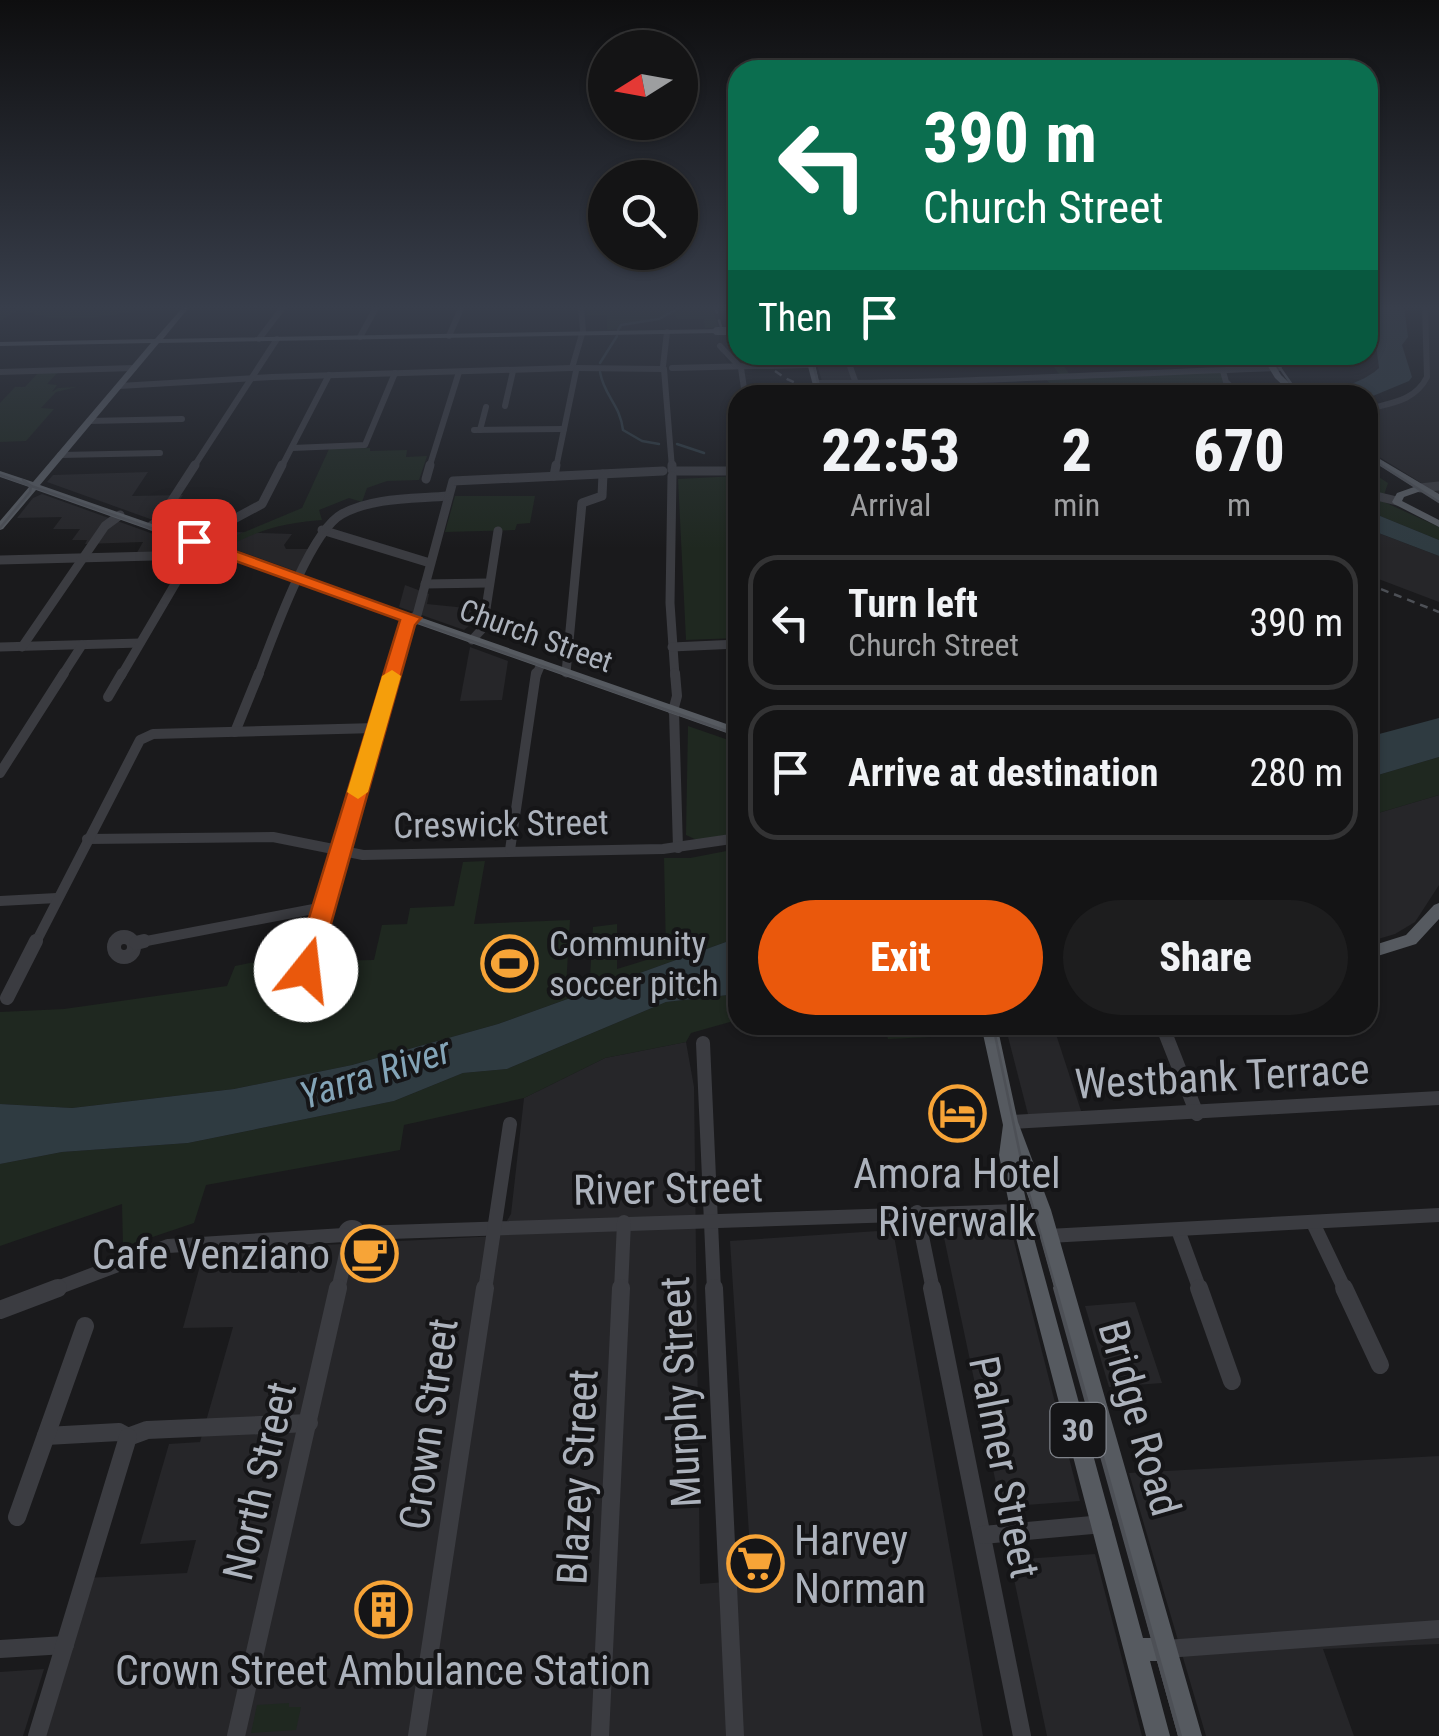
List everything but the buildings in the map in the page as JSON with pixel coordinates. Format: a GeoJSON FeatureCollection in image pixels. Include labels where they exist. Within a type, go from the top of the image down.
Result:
{"type":"FeatureCollection","features":[{"type":"Feature","properties":{"kind":"main road"},"geometry":{"type":"LineString","coordinates":[[0,527],[118,387]]}},
{"type":"Feature","properties":{"kind":"main road"},"geometry":{"type":"LineString","coordinates":[[1378,461],[1439,497]]}},
{"type":"Feature","properties":{"kind":"main road"},"geometry":{"type":"LineString","coordinates":[[1378,473],[1408,492],[1439,497]]}},
{"type":"Feature","properties":{"kind":"main road","name":"Church Street"},"geometry":{"type":"LineString","coordinates":[[0,474],[151,526],[195,546],[299,578],[728,730]]}},
{"type":"Feature","properties":{"kind":"main road"},"geometry":{"type":"LineString","coordinates":[[1393,483],[1391,490],[1405,509],[1439,524]]}},
{"type":"Feature","properties":{"kind":"main road"},"geometry":{"type":"LineString","coordinates":[[1397,500],[1420,488]]}},
{"type":"Feature","properties":{"kind":"main road"},"geometry":{"type":"LineString","coordinates":[[1378,950],[1410,940],[1439,909]]}},
{"type":"Feature","properties":{"kind":"main road","name":"Bridge Road"},"geometry":{"type":"LineString","coordinates":[[991,1035],[1010,1122],[1042,1210],[1190,1736]]}},
{"type":"Feature","properties":{"kind":"main road","name":"Bridge Road"},"geometry":{"type":"LineString","coordinates":[[1010,1122],[1008,1155],[1025,1238],[1158,1736]]}},
{"type":"Feature","properties":{"kind":"main road"},"geometry":{"type":"LineString","coordinates":[[1017,1202],[1042,1210]]}},
{"type":"Feature","properties":{"kind":"main road"},"geometry":{"type":"LineString","coordinates":[[1025,1238],[1048,1236]]}},
{"type":"Feature","properties":{"kind":"main road"},"geometry":{"type":"LineString","coordinates":[[1072,1408],[1098,1406]]}},
{"type":"Feature","properties":{"kind":"main road"},"geometry":{"type":"LineString","coordinates":[[1103,1524],[1130,1523]]}},
{"type":"Feature","properties":{"kind":"main road"},"geometry":{"type":"LineString","coordinates":[[1122,1596],[1151,1594]]}},
{"type":"Feature","properties":{"kind":"main road"},"geometry":{"type":"LineString","coordinates":[[1136,1650],[1166,1649]]}},
{"type":"Feature","properties":{"kind":"street"},"geometry":{"type":"LineString","coordinates":[[151,526],[160,519],[244,387]]}},
{"type":"Feature","properties":{"kind":"street"},"geometry":{"type":"LineString","coordinates":[[0,560],[83,558],[195,546],[261,505],[323,387]]}},
{"type":"Feature","properties":{"kind":"street"},"geometry":{"type":"LineString","coordinates":[[292,448],[365,445],[390,387]]}},
{"type":"Feature","properties":{"kind":"street"},"geometry":{"type":"LineString","coordinates":[[426,479],[454,387]]}},
{"type":"Feature","properties":{"kind":"street"},"geometry":{"type":"LineString","coordinates":[[504,406],[509,387]]}},
{"type":"Feature","properties":{"kind":"street"},"geometry":{"type":"LineString","coordinates":[[558,472],[571,387]]}},
{"type":"Feature","properties":{"kind":"street"},"geometry":{"type":"LineString","coordinates":[[667,387],[672,647],[678,696],[671,710],[678,848]]}},
{"type":"Feature","properties":{"kind":"street"},"geometry":{"type":"LineString","coordinates":[[1378,406],[1408,398],[1423,387]]}},
{"type":"Feature","properties":{"kind":"street"},"geometry":{"type":"LineString","coordinates":[[486,407],[477,430],[564,429]]}},
{"type":"Feature","properties":{"kind":"street"},"geometry":{"type":"LineString","coordinates":[[89,421],[182,419]]}},
{"type":"Feature","properties":{"kind":"street"},"geometry":{"type":"LineString","coordinates":[[60,455],[160,453]]}},
{"type":"Feature","properties":{"kind":"street"},"geometry":{"type":"LineString","coordinates":[[306,970],[453,481],[558,472],[728,471]]}},
{"type":"Feature","properties":{"kind":"street"},"geometry":{"type":"LineString","coordinates":[[566,673],[582,502],[602,496],[603,474]]}},
{"type":"Feature","properties":{"kind":"street"},"geometry":{"type":"LineString","coordinates":[[236,732],[322,530],[339,516],[365,505],[448,496]]}},
{"type":"Feature","properties":{"kind":"street"},"geometry":{"type":"LineString","coordinates":[[1378,496],[1397,500]]}},
{"type":"Feature","properties":{"kind":"street"},"geometry":{"type":"LineString","coordinates":[[19,647],[108,523],[120,515]]}},
{"type":"Feature","properties":{"kind":"street"},"geometry":{"type":"LineString","coordinates":[[322,530],[430,563]]}},
{"type":"Feature","properties":{"kind":"street"},"geometry":{"type":"LineString","coordinates":[[472,640],[483,628],[498,531]]}},
{"type":"Feature","properties":{"kind":"street"},"geometry":{"type":"LineString","coordinates":[[108,698],[195,546]]}},
{"type":"Feature","properties":{"kind":"street"},"geometry":{"type":"LineString","coordinates":[[425,584],[488,583]]}},
{"type":"Feature","properties":{"kind":"street"},"geometry":{"type":"LineString","coordinates":[[0,647],[140,643]]}},
{"type":"Feature","properties":{"kind":"street"},"geometry":{"type":"LineString","coordinates":[[672,647],[728,644]]}},
{"type":"Feature","properties":{"kind":"street"},"geometry":{"type":"LineString","coordinates":[[0,772],[82,645]]}},
{"type":"Feature","properties":{"kind":"street"},"geometry":{"type":"LineString","coordinates":[[510,850],[536,673],[541,664]]}},
{"type":"Feature","properties":{"kind":"street"},"geometry":{"type":"LineString","coordinates":[[7,998],[138,742],[153,734],[376,728]]}},
{"type":"Feature","properties":{"kind":"street","name":"Creswick Street"},"geometry":{"type":"LineString","coordinates":[[87,840],[273,837],[364,855],[678,848],[728,840]]}},
{"type":"Feature","properties":{"kind":"street"},"geometry":{"type":"LineString","coordinates":[[0,901],[56,898]]}},
{"type":"Feature","properties":{"kind":"street"},"geometry":{"type":"LineString","coordinates":[[136,943],[324,907]]}},
{"type":"Feature","properties":{"kind":"street"},"geometry":{"type":"LineString","coordinates":[[1166,1035],[1198,1114]]}},
{"type":"Feature","properties":{"kind":"street","name":"Murphy Street"},"geometry":{"type":"LineString","coordinates":[[703,1043],[735,1736]]}},
{"type":"Feature","properties":{"kind":"street","name":"Westbank Terrace"},"geometry":{"type":"LineString","coordinates":[[1010,1122],[1439,1098]]}},
{"type":"Feature","properties":{"kind":"street","name":"Crown Street"},"geometry":{"type":"LineString","coordinates":[[417,1736],[510,1124]]}},
{"type":"Feature","properties":{"kind":"street","name":"River Street"},"geometry":{"type":"LineString","coordinates":[[0,1310],[168,1246],[492,1227],[710,1220],[731,1223],[978,1210],[1017,1202]]}},
{"type":"Feature","properties":{"kind":"street","name":"Palmer Street"},"geometry":{"type":"LineString","coordinates":[[917,1212],[1022,1736]]}},
{"type":"Feature","properties":{"kind":"street"},"geometry":{"type":"LineString","coordinates":[[1048,1236],[1439,1215]]}},
{"type":"Feature","properties":{"kind":"street","name":"Blazey Street"},"geometry":{"type":"LineString","coordinates":[[600,1736],[624,1222]]}},
{"type":"Feature","properties":{"kind":"street"},"geometry":{"type":"LineString","coordinates":[[1313,1223],[1380,1364]]}},
{"type":"Feature","properties":{"kind":"street"},"geometry":{"type":"LineString","coordinates":[[1178,1230],[1232,1381]]}},
{"type":"Feature","properties":{"kind":"street","name":"North Street"},"geometry":{"type":"LineString","coordinates":[[236,1736],[351,1236]]}},
{"type":"Feature","properties":{"kind":"street"},"geometry":{"type":"LineString","coordinates":[[17,1517],[85,1326]]}},
{"type":"Feature","properties":{"kind":"street"},"geometry":{"type":"LineString","coordinates":[[128,1438],[147,1430],[308,1423]]}},
{"type":"Feature","properties":{"kind":"street"},"geometry":{"type":"LineString","coordinates":[[46,1436],[118,1432],[128,1438]]}},
{"type":"Feature","properties":{"kind":"street"},"geometry":{"type":"LineString","coordinates":[[38,1736],[128,1438]]}},
{"type":"Feature","properties":{"kind":"street"},"geometry":{"type":"LineString","coordinates":[[983,1535],[1103,1524]]}},
{"type":"Feature","properties":{"kind":"street"},"geometry":{"type":"LineString","coordinates":[[1166,1649],[1439,1629]]}},
{"type":"Feature","properties":{"kind":"street"},"geometry":{"type":"LineString","coordinates":[[0,1649],[65,1646]]}},
{"type":"Feature","properties":{"kind":"shaded area"},"geometry":{"type":"Polygon","coordinates":[[[15,387],[56,387],[52,392],[77,387],[56,392],[41,408],[54,409],[26,441],[0,442],[0,403],[15,387]]]}},
{"type":"Feature","properties":{"kind":"shaded area"},"geometry":{"type":"Polygon","coordinates":[[[1420,387],[1439,387],[1439,494],[1378,456],[1378,406],[1399,401],[1420,387]]]}},
{"type":"Feature","properties":{"kind":"shaded area"},"geometry":{"type":"Polygon","coordinates":[[[329,449],[407,450],[406,457],[427,456],[419,480],[387,481],[367,488],[362,502],[349,498],[319,510],[322,520],[273,528],[227,547],[218,543],[302,508],[329,449]]]}},
{"type":"Feature","properties":{"kind":"shaded area"},"geometry":{"type":"Polygon","coordinates":[[[148,472],[132,496],[183,495],[172,512],[210,511],[206,520],[235,532],[292,534],[284,545],[286,549],[308,549],[298,572],[47,482],[53,475],[148,472]]]}},
{"type":"Feature","properties":{"kind":"shaded area"},"geometry":{"type":"Polygon","coordinates":[[[728,476],[728,638],[686,640],[678,479],[728,476]]]}},
{"type":"Feature","properties":{"kind":"shaded area"},"geometry":{"type":"Polygon","coordinates":[[[1378,476],[1388,483],[1382,501],[1439,527],[1439,540],[1378,515],[1378,476]]]}},
{"type":"Feature","properties":{"kind":"shaded area"},"geometry":{"type":"Polygon","coordinates":[[[42,494],[209,554],[199,572],[173,573],[182,559],[134,558],[143,542],[85,544],[87,540],[72,540],[80,529],[53,529],[62,517],[17,518],[33,498],[42,494]]]}},
{"type":"Feature","properties":{"kind":"shaded area"},"geometry":{"type":"Polygon","coordinates":[[[455,496],[535,496],[530,523],[517,524],[515,530],[445,532],[455,496]]]}},
{"type":"Feature","properties":{"kind":"shaded area"},"geometry":{"type":"Polygon","coordinates":[[[1378,533],[1439,556],[1439,602],[1378,579],[1378,533]]]}},
{"type":"Feature","properties":{"kind":"shaded area"},"geometry":{"type":"Polygon","coordinates":[[[405,585],[429,594],[427,604],[476,609],[471,624],[464,630],[399,607],[405,585]]]}},
{"type":"Feature","properties":{"kind":"shaded area"},"geometry":{"type":"Polygon","coordinates":[[[470,647],[508,661],[502,700],[460,701],[470,647]]]}},
{"type":"Feature","properties":{"kind":"shaded area"},"geometry":{"type":"Polygon","coordinates":[[[688,726],[728,740],[728,834],[699,841],[686,835],[688,726]]]}},
{"type":"Feature","properties":{"kind":"shaded area"},"geometry":{"type":"Polygon","coordinates":[[[1439,757],[1439,795],[1378,813],[1378,775],[1439,757]]]}},
{"type":"Feature","properties":{"kind":"shaded area"},"geometry":{"type":"Polygon","coordinates":[[[1439,795],[1439,885],[1415,922],[1378,939],[1378,813],[1439,795]]]}},
{"type":"Feature","properties":{"kind":"shaded area"},"geometry":{"type":"Polygon","coordinates":[[[728,851],[728,941],[498,1024],[352,1065],[234,1089],[72,1108],[0,1104],[0,1012],[64,1009],[227,986],[235,966],[296,954],[292,973],[319,970],[322,961],[374,960],[382,925],[407,924],[410,908],[454,906],[463,862],[485,861],[474,924],[570,920],[566,987],[590,977],[593,927],[617,924],[617,969],[666,954],[664,858],[728,851]]]}},
{"type":"Feature","properties":{"kind":"shaded area"},"geometry":{"type":"Polygon","coordinates":[[[728,995],[728,1023],[691,1033],[686,1042],[605,1058],[524,1098],[404,1125],[400,1150],[206,1185],[194,1223],[123,1247],[122,1204],[0,1246],[0,1164],[62,1152],[188,1143],[394,1101],[463,1073],[507,1069],[666,1002],[728,995]]]}},
{"type":"Feature","properties":{"kind":"shaded area"},"geometry":{"type":"Polygon","coordinates":[[[887,1035],[974,1035],[888,1039],[887,1035]]]}},
{"type":"Feature","properties":{"kind":"shaded area"},"geometry":{"type":"Polygon","coordinates":[[[1008,1035],[1056,1035],[1084,1120],[1030,1122],[1008,1035]]]}},
{"type":"Feature","properties":{"kind":"shaded area"},"geometry":{"type":"Polygon","coordinates":[[[686,1042],[694,1087],[700,1584],[752,1580],[730,1241],[893,1230],[983,1736],[37,1736],[85,1578],[187,1573],[196,1540],[140,1544],[169,1444],[200,1442],[233,1327],[183,1328],[204,1251],[498,1236],[511,1214],[524,1098],[605,1058],[686,1042]]]}},
{"type":"Feature","properties":{"kind":"shaded area"},"geometry":{"type":"Polygon","coordinates":[[[1010,1225],[1080,1501],[1001,1507],[942,1228],[1010,1225]]]}},
{"type":"Feature","properties":{"kind":"shaded area"},"geometry":{"type":"Polygon","coordinates":[[[1135,1302],[1162,1383],[1109,1387],[1085,1306],[1135,1302]]]}},
{"type":"Feature","properties":{"kind":"shaded area"},"geometry":{"type":"Polygon","coordinates":[[[1439,1456],[1439,1644],[1323,1649],[1354,1736],[1206,1736],[1129,1473],[1439,1456]]]}},
{"type":"Feature","properties":{"kind":"shaded area"},"geometry":{"type":"Polygon","coordinates":[[[1095,1554],[1142,1736],[1047,1736],[1010,1560],[1095,1554]]]}},
{"type":"Feature","properties":{"kind":"shaded area"},"geometry":{"type":"Polygon","coordinates":[[[44,1669],[23,1736],[0,1736],[0,1672],[44,1669]]]}},
{"type":"Feature","properties":{"kind":"shaded area"},"geometry":{"type":"Polygon","coordinates":[[[289,1703],[289,1707],[301,1707],[296,1730],[251,1733],[257,1705],[289,1703]]]}},
{"type":"Feature","properties":{"kind":"water"},"geometry":{"type":"Polygon","coordinates":[[[1378,515],[1439,540],[1439,556],[1378,533],[1378,515]]]}},
{"type":"Feature","properties":{"kind":"water"},"geometry":{"type":"Polygon","coordinates":[[[1439,718],[1439,757],[1378,775],[1378,734],[1439,718]]]}},
{"type":"Feature","properties":{"kind":"water","name":"Yarra River"},"geometry":{"type":"Polygon","coordinates":[[[728,941],[728,995],[666,1002],[507,1069],[463,1073],[394,1101],[188,1143],[62,1152],[0,1164],[0,1104],[72,1108],[234,1089],[352,1065],[498,1024],[728,941]]]}},
{"type":"Feature","properties":{"kind":"waterway"},"geometry":{"type":"LineString","coordinates":[[605,387],[623,430],[642,441],[659,444]]}},
{"type":"Feature","properties":{"kind":"waterway"},"geometry":{"type":"LineString","coordinates":[[677,444],[704,453]]}},
{"type":"Feature","properties":{"kind":"tram line"},"geometry":{"type":"LineString","coordinates":[[1378,463],[1439,502]]}},
{"type":"Feature","properties":{"kind":"tram line"},"geometry":{"type":"LineString","coordinates":[[0,475],[31,486]]}},
{"type":"Feature","properties":{"kind":"tram line"},"geometry":{"type":"LineString","coordinates":[[23,480],[31,486]]}},
{"type":"Feature","properties":{"kind":"tram line"},"geometry":{"type":"LineString","coordinates":[[0,528],[31,486]]}},
{"type":"Feature","properties":{"kind":"tram line"},"geometry":{"type":"LineString","coordinates":[[31,486],[728,731]]}},
{"type":"Feature","properties":{"kind":"tram line"},"geometry":{"type":"LineString","coordinates":[[995,1035],[1026,1183],[1056,1290]]}},
{"type":"Feature","properties":{"kind":"tram line"},"geometry":{"type":"LineString","coordinates":[[1055,1288],[1180,1736]]}},
{"type":"Feature","properties":{"kind":"railway"},"geometry":{"type":"LineString","coordinates":[[1378,588],[1439,612]]}},
{"type":"Feature","properties":{"kind":"slow traffic"},"geometry":{"type":"LineString","coordinates":[[358,792],[392,676]]}},
{"type":"Feature","properties":{"kind":"place","name":"Community soccer pitch"},"geometry":{"type":"Point","coordinates":[510,964]}},
{"type":"Feature","properties":{"kind":"place","name":"Amora Hotel Riverwalk"},"geometry":{"type":"Point","coordinates":[957,1113]}},
{"type":"Feature","properties":{"kind":"place","name":"Cafe Venziano"},"geometry":{"type":"Point","coordinates":[369,1254]}},
{"type":"Feature","properties":{"kind":"place","name":"Harvey Norman"},"geometry":{"type":"Point","coordinates":[755,1564]}},
{"type":"Feature","properties":{"kind":"place","name":"Crown Street Ambulance Station"},"geometry":{"type":"Point","coordinates":[383,1610]}},
{"type":"Feature","properties":{"kind":"route"},"geometry":{"type":"LineString","coordinates":[[194,541],[412,618],[407,624],[306,970]]}}]}
